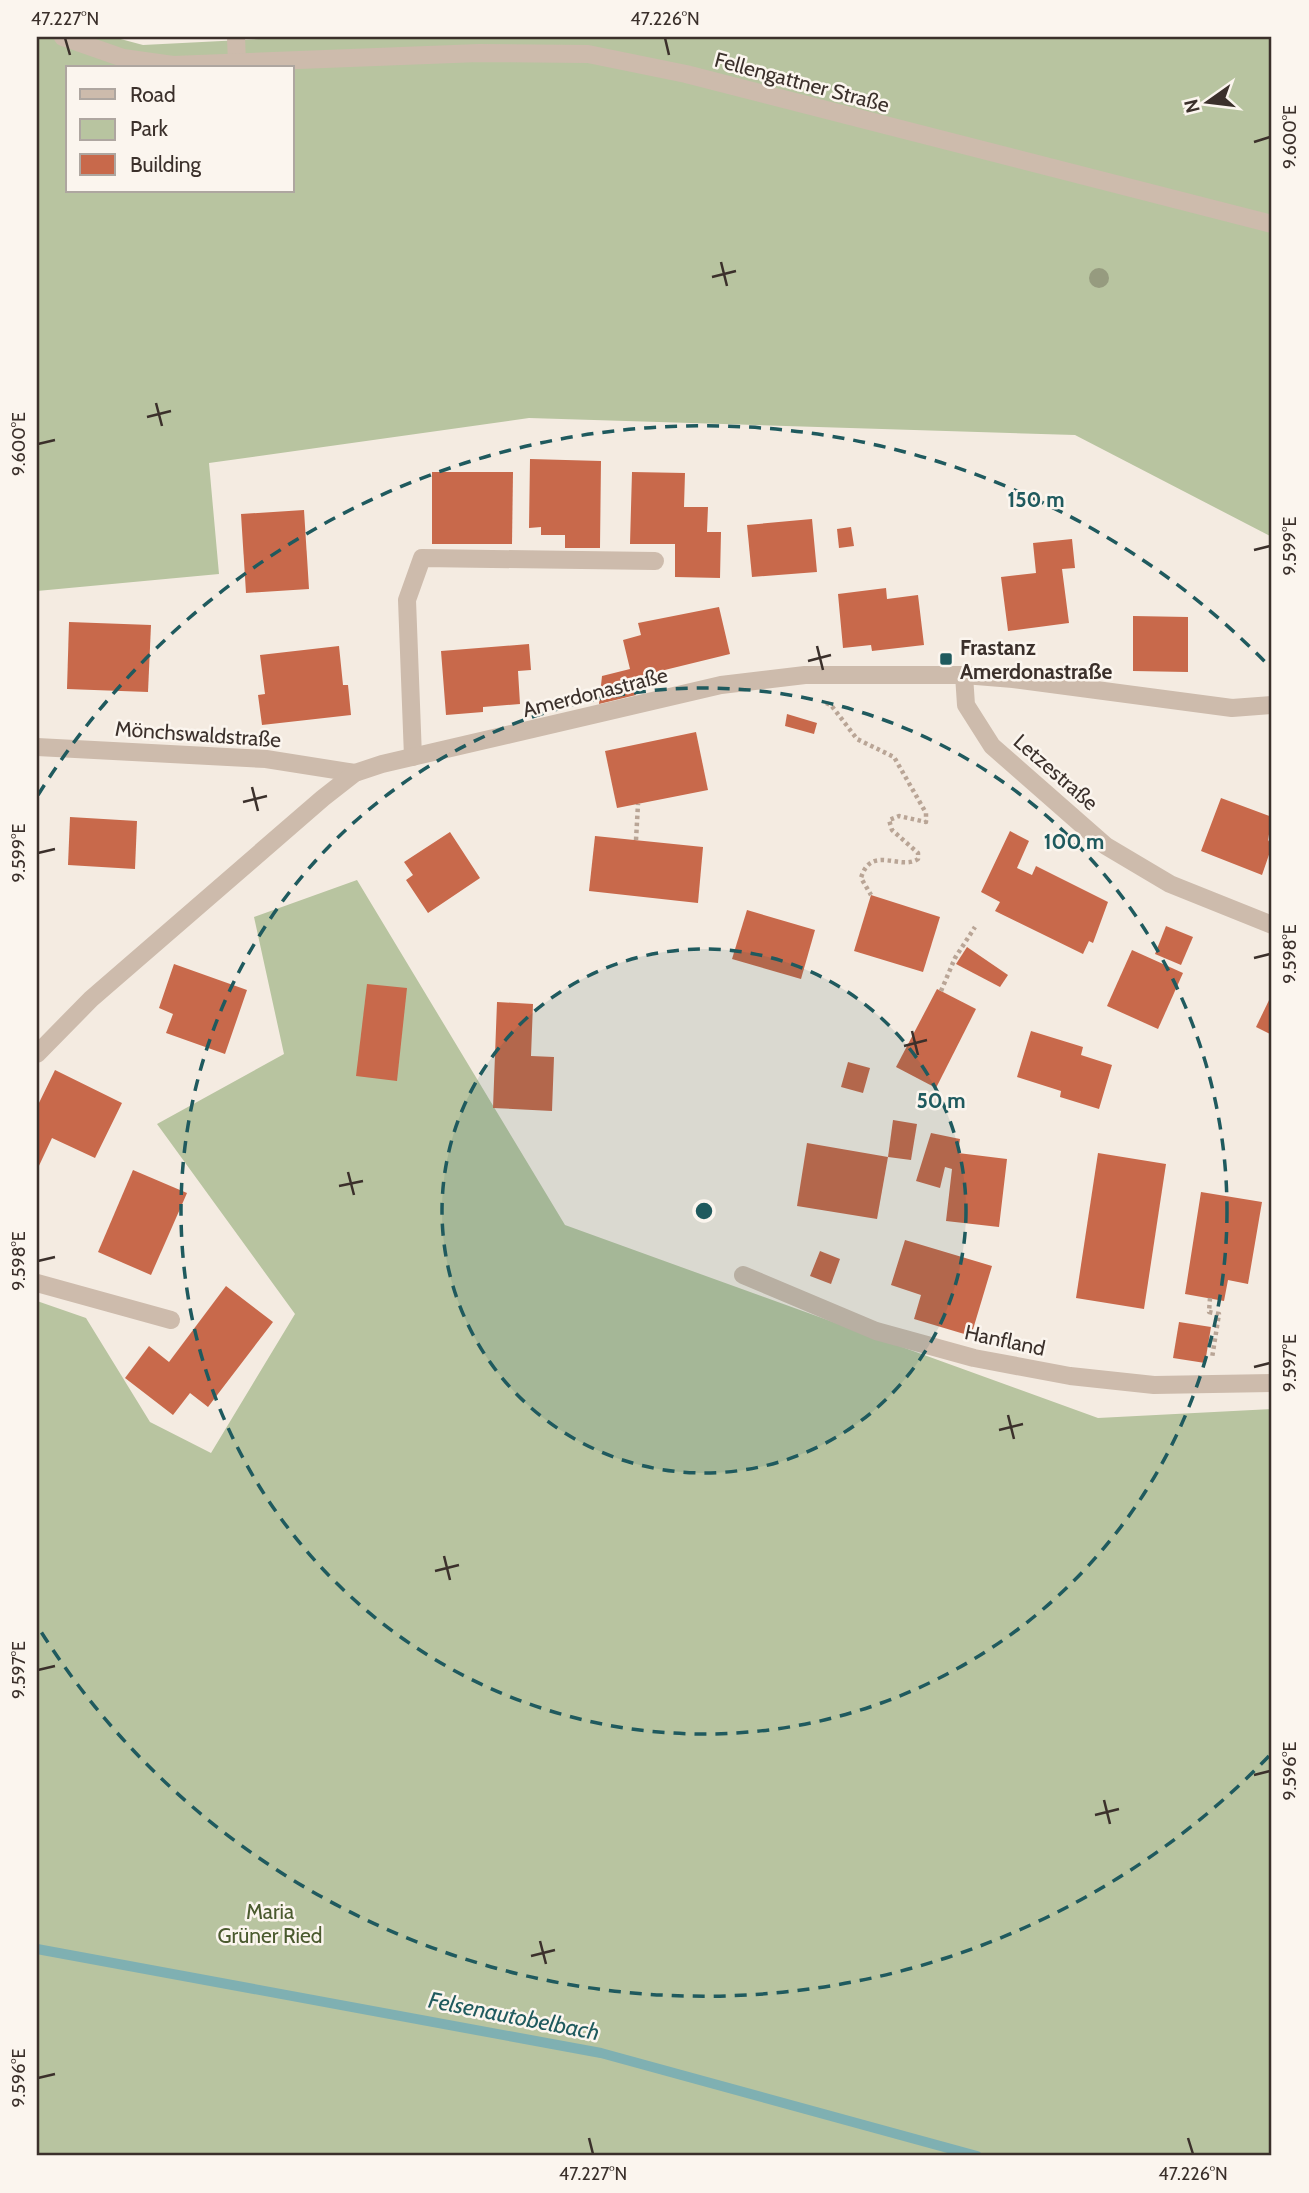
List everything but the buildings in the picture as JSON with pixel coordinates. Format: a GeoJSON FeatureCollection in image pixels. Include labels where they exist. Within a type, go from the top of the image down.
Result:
{"type":"FeatureCollection","features":[{"type":"Feature","properties":{"kind":"street"},"geometry":{"type":"LineString","coordinates":[[236,37],[237,62]]}},
{"type":"Feature","properties":{"kind":"street","name":"Fellengattner Straße"},"geometry":{"type":"LineString","coordinates":[[67,38],[123,58],[173,65],[479,53],[588,54],[686,74],[1272,224]]}},
{"type":"Feature","properties":{"kind":"street"},"geometry":{"type":"LineString","coordinates":[[412,757],[407,600],[422,558],[655,561]]}},
{"type":"Feature","properties":{"kind":"street","name":"Amerdonastraße"},"geometry":{"type":"LineString","coordinates":[[37,1054],[92,999],[355,773],[412,757],[721,685],[767,678],[964,675],[1232,708],[1272,705]]}},
{"type":"Feature","properties":{"kind":"street","name":"Letzestraße"},"geometry":{"type":"LineString","coordinates":[[964,675],[966,705],[992,746],[1106,846],[1170,884],[1272,925]]}},
{"type":"Feature","properties":{"kind":"street","name":"Mönchswaldstraße"},"geometry":{"type":"LineString","coordinates":[[37,747],[266,759],[355,773]]}},
{"type":"Feature","properties":{"kind":"street","name":"Hanfland"},"geometry":{"type":"LineString","coordinates":[[743,1275],[876,1331],[974,1358],[1070,1376],[1154,1385],[1272,1383]]}},
{"type":"Feature","properties":{"kind":"street"},"geometry":{"type":"LineString","coordinates":[[37,1283],[171,1320]]}},
{"type":"Feature","properties":{"kind":"path"},"geometry":{"type":"LineString","coordinates":[[822,702],[831,705],[857,739],[894,757],[926,813],[926,822],[894,815],[889,820],[892,830],[918,853],[918,859],[908,864],[887,858],[873,862],[864,869],[861,878],[871,895]]}},
{"type":"Feature","properties":{"kind":"path"},"geometry":{"type":"LineString","coordinates":[[636,840],[638,804]]}},
{"type":"Feature","properties":{"kind":"path"},"geometry":{"type":"LineString","coordinates":[[941,991],[955,958],[975,927]]}},
{"type":"Feature","properties":{"kind":"path"},"geometry":{"type":"LineString","coordinates":[[1210,1298],[1209,1312],[1219,1314],[1211,1368]]}},
{"type":"Feature","properties":{"kind":"green space"},"geometry":{"type":"Polygon","coordinates":[[[37,37],[113,37],[143,45],[298,37],[1272,37],[1272,537],[1075,435],[529,418],[209,463],[219,574],[37,591],[37,37]]]}},
{"type":"Feature","properties":{"kind":"green space","name":"Maria Grüner Ried"},"geometry":{"type":"Polygon","coordinates":[[[357,880],[565,1225],[1098,1418],[1272,1409],[1272,2156],[37,2156],[37,1301],[86,1318],[150,1422],[211,1453],[295,1314],[157,1124],[284,1054],[254,917],[357,880]]]}},
{"type":"Feature","properties":{"kind":"waterway","name":"Felsenautobelbach"},"geometry":{"type":"LineString","coordinates":[[37,1949],[601,2053],[977,2156]]}},
{"type":"Feature","properties":{"kind":"place","name":"Frastanz Amerdonastraße"},"geometry":{"type":"Point","coordinates":[946,659]}}]}
